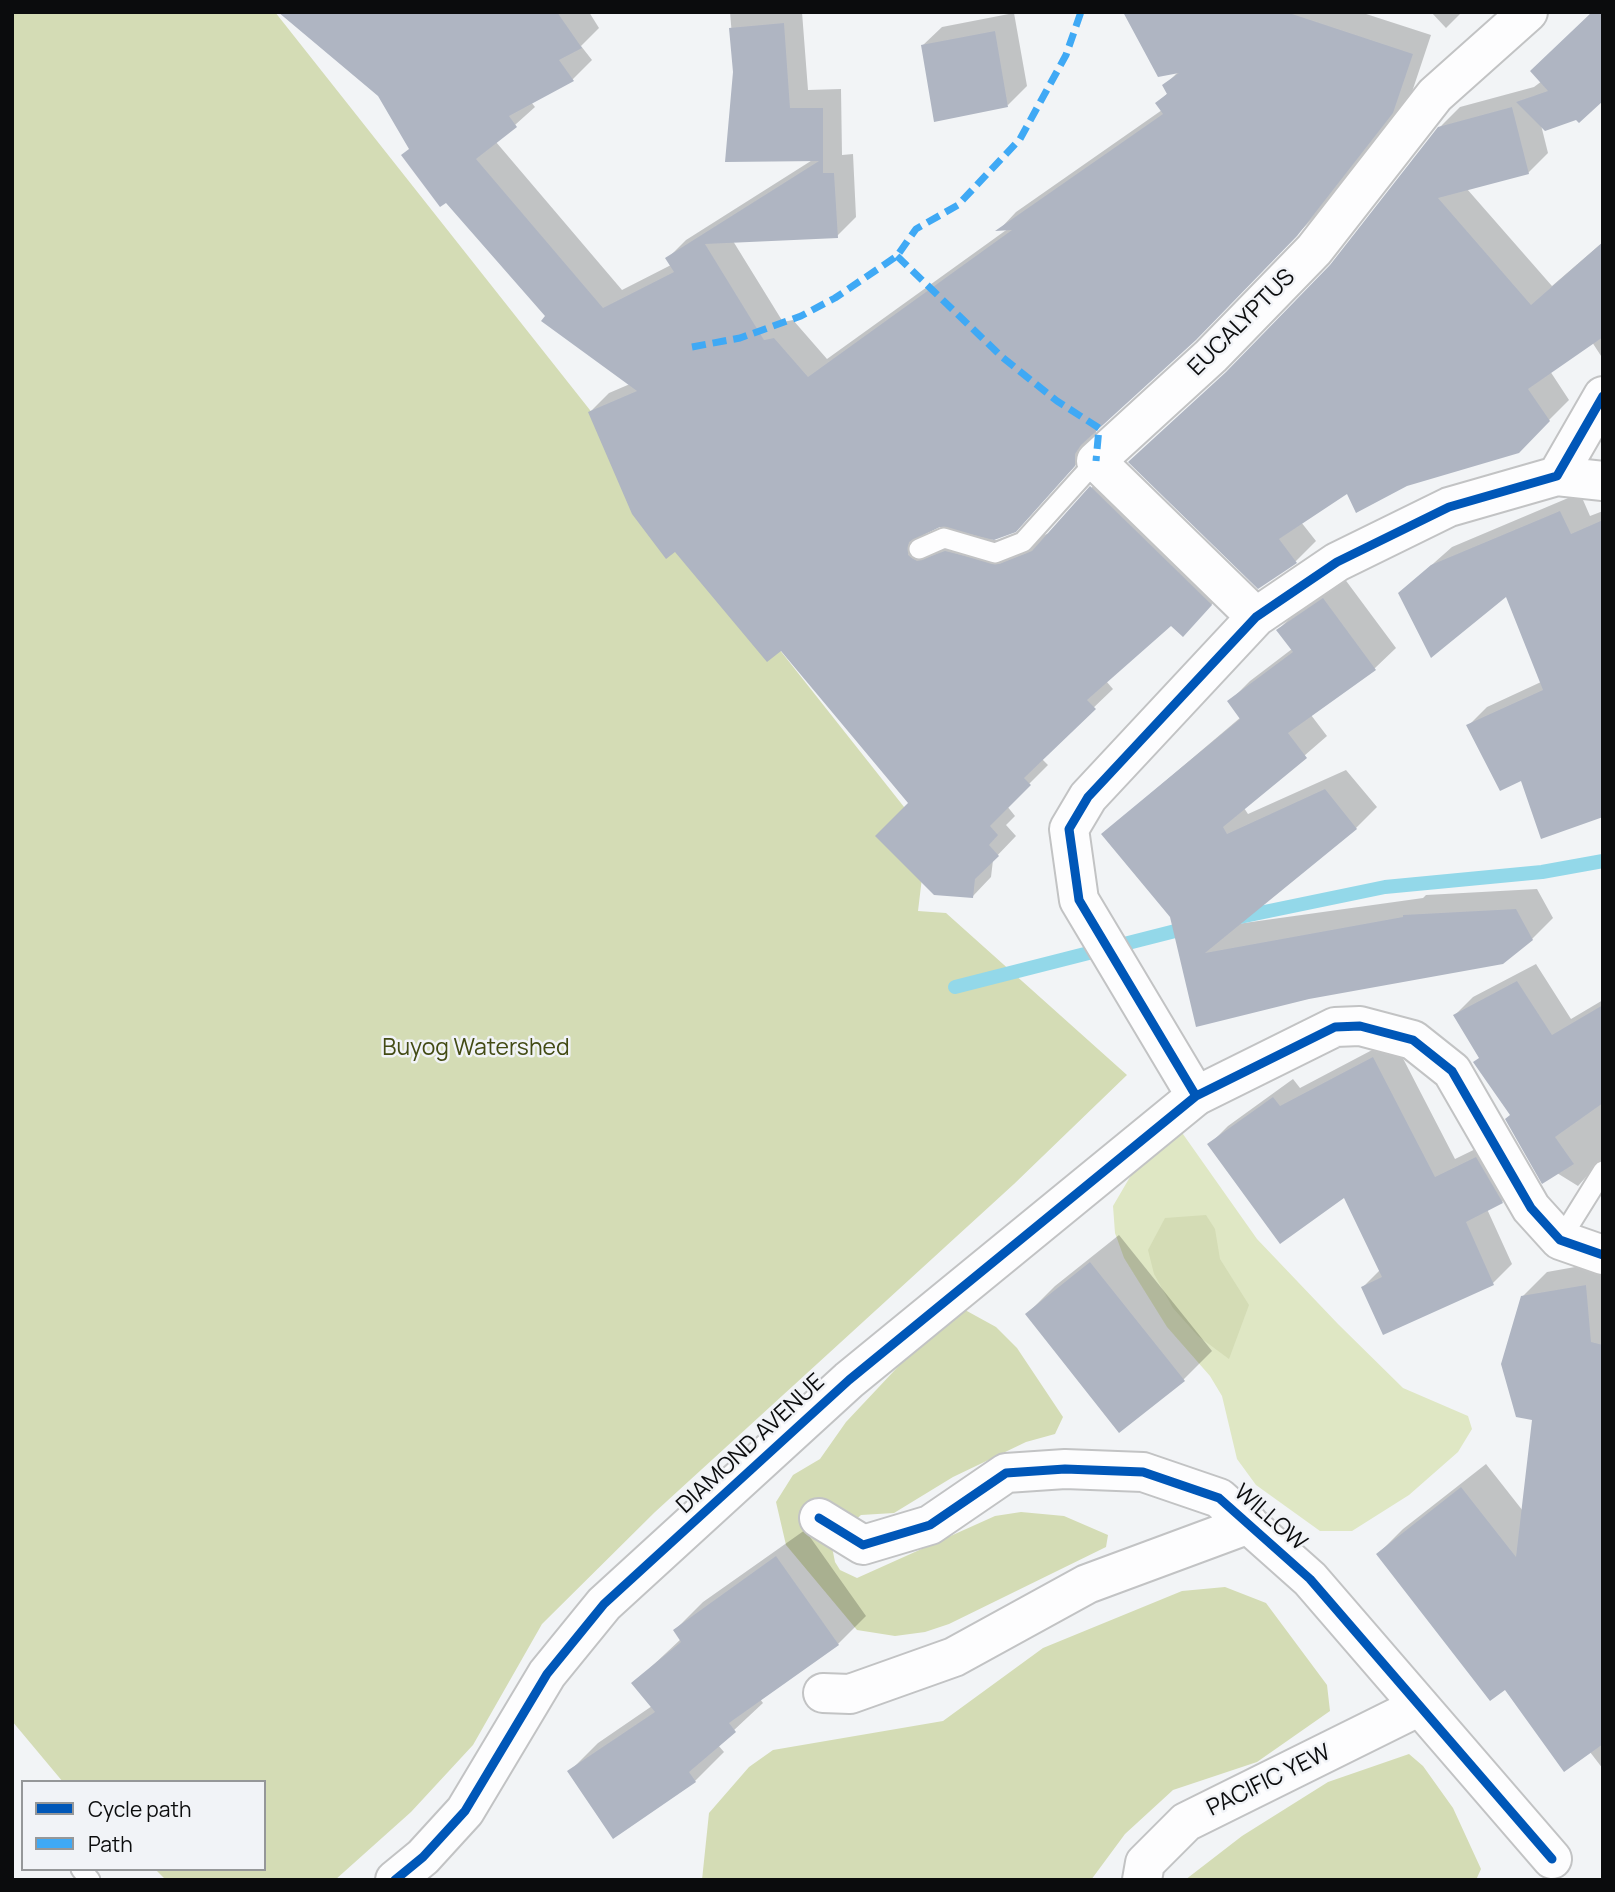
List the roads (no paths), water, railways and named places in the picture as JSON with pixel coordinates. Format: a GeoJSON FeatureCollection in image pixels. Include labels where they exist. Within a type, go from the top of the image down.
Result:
{"type":"FeatureCollection","features":[{"type":"Feature","properties":{"kind":"street","name":"EUCALYPTUS"},"geometry":{"type":"LineString","coordinates":[[1096,461],[1211,356],[1314,250],[1435,95],[1528,12]]}},
{"type":"Feature","properties":{"kind":"street"},"geometry":{"type":"LineString","coordinates":[[1557,476],[1603,397]]}},
{"type":"Feature","properties":{"kind":"street"},"geometry":{"type":"LineString","coordinates":[[1096,461],[1255,617]]}},
{"type":"Feature","properties":{"kind":"street"},"geometry":{"type":"LineString","coordinates":[[1196,1096],[1079,900],[1069,829],[1088,797],[1255,617],[1337,562],[1449,507],[1557,476],[1603,481]]}},
{"type":"Feature","properties":{"kind":"street","name":"DIAMOND AVENUE"},"geometry":{"type":"LineString","coordinates":[[395,1880],[423,1857],[465,1811],[547,1674],[604,1604],[849,1380],[1196,1096],[1335,1027],[1360,1026],[1413,1040],[1452,1071],[1531,1208],[1560,1240]]}},
{"type":"Feature","properties":{"kind":"street"},"geometry":{"type":"LineString","coordinates":[[1560,1240],[1603,1255]]}},
{"type":"Feature","properties":{"kind":"street","name":"WILLOW"},"geometry":{"type":"LineString","coordinates":[[819,1518],[863,1545],[930,1525],[1006,1473],[1065,1469],[1143,1472],[1219,1498],[1310,1579],[1552,1859]]}},
{"type":"Feature","properties":{"kind":"street"},"geometry":{"type":"LineString","coordinates":[[823,1693],[850,1694],[954,1657],[1087,1584],[1249,1524]]}},
{"type":"Feature","properties":{"kind":"street","name":"PACIFIC YEW"},"geometry":{"type":"LineString","coordinates":[[1142,1880],[1145,1863],[1186,1822],[1420,1706]]}},
{"type":"Feature","properties":{"kind":"lane"},"geometry":{"type":"LineString","coordinates":[[919,549],[944,538],[995,553],[1023,542],[1096,461]]}},
{"type":"Feature","properties":{"kind":"lane"},"geometry":{"type":"LineString","coordinates":[[1560,1240],[1603,1171]]}},
{"type":"Feature","properties":{"kind":"waterway"},"geometry":{"type":"LineString","coordinates":[[1235,918],[1385,887],[1542,872],[1603,861]]}},
{"type":"Feature","properties":{"kind":"waterway"},"geometry":{"type":"LineString","coordinates":[[955,987],[1191,927]]}},
{"type":"Feature","properties":{"kind":"park label","name":"Buyog Watershed"},"geometry":{"type":"Point","coordinates":[476,1049]}}]}
